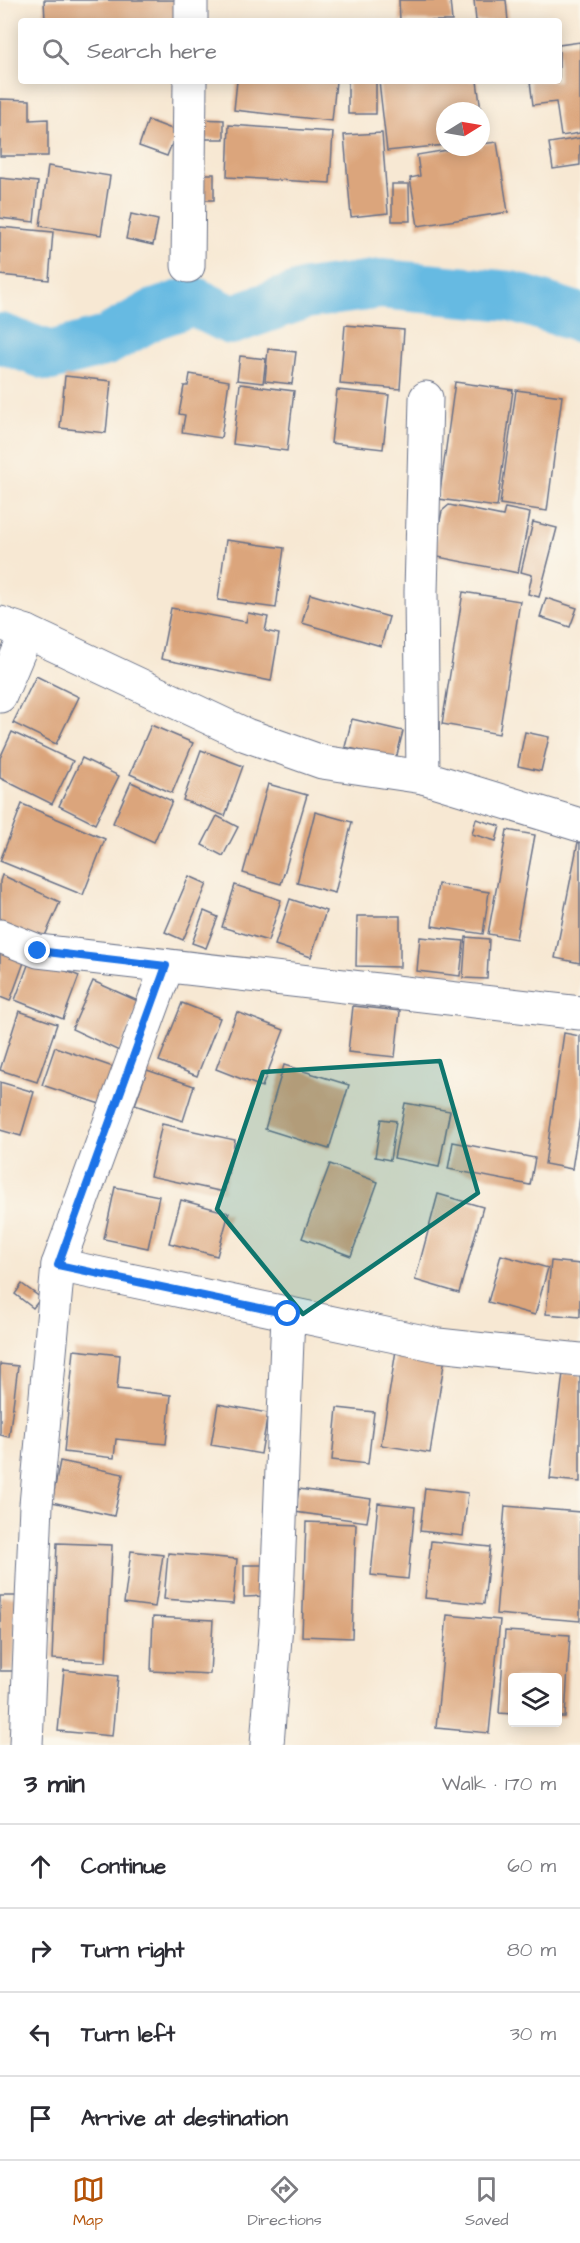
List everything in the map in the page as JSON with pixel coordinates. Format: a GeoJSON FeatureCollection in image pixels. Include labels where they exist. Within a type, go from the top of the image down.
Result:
{"type":"FeatureCollection","features":[{"type":"Feature","properties":{"kind":"street"},"geometry":{"type":"LineString","coordinates":[[191,0],[191,18]]}},
{"type":"Feature","properties":{"kind":"street"},"geometry":{"type":"LineString","coordinates":[[188,266],[190,84]]}},
{"type":"Feature","properties":{"kind":"street"},"geometry":{"type":"LineString","coordinates":[[423,777],[421,592],[426,398]]}},
{"type":"Feature","properties":{"kind":"street"},"geometry":{"type":"LineString","coordinates":[[0,696],[14,628],[246,735],[322,762],[423,777],[580,825]]}},
{"type":"Feature","properties":{"kind":"street"},"geometry":{"type":"LineString","coordinates":[[0,936],[38,951],[580,1013]]}},
{"type":"Feature","properties":{"kind":"street"},"geometry":{"type":"LineString","coordinates":[[26,1745],[36,1505],[58,1265],[166,966]]}},
{"type":"Feature","properties":{"kind":"street"},"geometry":{"type":"LineString","coordinates":[[58,1265],[438,1345],[580,1360]]}},
{"type":"Feature","properties":{"kind":"street"},"geometry":{"type":"LineString","coordinates":[[267,1745],[276,1624],[288,1314]]}},
{"type":"Feature","properties":{"kind":"highlighted area"},"geometry":{"type":"Polygon","coordinates":[[[440,1061],[478,1193],[303,1314],[217,1209],[263,1072],[440,1061]]]}},
{"type":"Feature","properties":{"kind":"building"},"geometry":{"type":"Polygon","coordinates":[[[44,0],[178,0],[178,18],[45,18],[44,0]]]}},
{"type":"Feature","properties":{"kind":"building"},"geometry":{"type":"Polygon","coordinates":[[[399,0],[450,0],[452,18],[400,18],[399,0]]]}},
{"type":"Feature","properties":{"kind":"building"},"geometry":{"type":"Polygon","coordinates":[[[474,0],[506,0],[508,18],[476,18],[474,0]]]}},
{"type":"Feature","properties":{"kind":"building"},"geometry":{"type":"Polygon","coordinates":[[[580,42],[580,133],[561,136],[556,102],[533,105],[530,84],[562,84],[562,45],[580,42]]]}},
{"type":"Feature","properties":{"kind":"building"},"geometry":{"type":"Polygon","coordinates":[[[237,84],[336,84],[332,121],[234,110],[237,84]]]}},
{"type":"Feature","properties":{"kind":"building"},"geometry":{"type":"Polygon","coordinates":[[[348,84],[376,84],[376,114],[348,114],[348,84]]]}},
{"type":"Feature","properties":{"kind":"building"},"geometry":{"type":"Polygon","coordinates":[[[379,84],[477,84],[480,102],[436,102],[436,146],[387,151],[379,84]]]}},
{"type":"Feature","properties":{"kind":"building"},"geometry":{"type":"Polygon","coordinates":[[[0,99],[30,100],[30,120],[48,119],[48,156],[0,156],[0,99]]]}},
{"type":"Feature","properties":{"kind":"building"},"geometry":{"type":"Polygon","coordinates":[[[197,119],[224,120],[224,139],[197,139],[197,119]]]}},
{"type":"Feature","properties":{"kind":"building"},"geometry":{"type":"Polygon","coordinates":[[[148,120],[177,131],[167,156],[139,146],[148,120]]]}},
{"type":"Feature","properties":{"kind":"building"},"geometry":{"type":"Polygon","coordinates":[[[229,125],[333,132],[330,183],[227,177],[229,125]]]}},
{"type":"Feature","properties":{"kind":"building"},"geometry":{"type":"Polygon","coordinates":[[[382,133],[388,213],[351,217],[344,135],[382,133]]]}},
{"type":"Feature","properties":{"kind":"building"},"geometry":{"type":"Polygon","coordinates":[[[580,138],[580,165],[553,169],[549,143],[580,138]]]}},
{"type":"Feature","properties":{"kind":"building"},"geometry":{"type":"Polygon","coordinates":[[[497,142],[508,212],[418,226],[410,178],[420,176],[417,155],[436,152],[436,156],[490,156],[490,143],[497,142]]]}},
{"type":"Feature","properties":{"kind":"building"},"geometry":{"type":"Polygon","coordinates":[[[48,166],[110,176],[101,235],[40,226],[48,166]]]}},
{"type":"Feature","properties":{"kind":"building"},"geometry":{"type":"Polygon","coordinates":[[[198,174],[214,174],[214,200],[198,200],[198,174]]]}},
{"type":"Feature","properties":{"kind":"building"},"geometry":{"type":"Polygon","coordinates":[[[0,178],[38,182],[34,222],[0,218],[0,178]]]}},
{"type":"Feature","properties":{"kind":"building"},"geometry":{"type":"Polygon","coordinates":[[[392,184],[409,184],[410,221],[392,221],[392,184]]]}},
{"type":"Feature","properties":{"kind":"building"},"geometry":{"type":"Polygon","coordinates":[[[131,214],[158,220],[153,245],[126,239],[131,214]]]}},
{"type":"Feature","properties":{"kind":"building"},"geometry":{"type":"Polygon","coordinates":[[[0,227],[53,232],[49,280],[0,275],[0,227]]]}},
{"type":"Feature","properties":{"kind":"building"},"geometry":{"type":"Polygon","coordinates":[[[345,325],[404,330],[400,389],[340,384],[345,325]]]}},
{"type":"Feature","properties":{"kind":"building"},"geometry":{"type":"Polygon","coordinates":[[[268,349],[296,352],[292,384],[265,381],[268,349]]]}},
{"type":"Feature","properties":{"kind":"building"},"geometry":{"type":"Polygon","coordinates":[[[240,356],[266,359],[263,383],[237,380],[240,356]]]}},
{"type":"Feature","properties":{"kind":"building"},"geometry":{"type":"Polygon","coordinates":[[[190,374],[229,381],[221,438],[182,432],[185,415],[179,414],[184,386],[188,386],[190,374]]]}},
{"type":"Feature","properties":{"kind":"building"},"geometry":{"type":"Polygon","coordinates":[[[65,376],[111,381],[106,433],[60,428],[65,376]]]}},
{"type":"Feature","properties":{"kind":"building"},"geometry":{"type":"Polygon","coordinates":[[[455,382],[513,390],[497,507],[439,499],[455,382]]]}},
{"type":"Feature","properties":{"kind":"building"},"geometry":{"type":"Polygon","coordinates":[[[240,384],[294,391],[287,451],[233,444],[240,384]]]}},
{"type":"Feature","properties":{"kind":"building"},"geometry":{"type":"Polygon","coordinates":[[[337,390],[389,395],[383,449],[331,443],[337,390]]]}},
{"type":"Feature","properties":{"kind":"building"},"geometry":{"type":"Polygon","coordinates":[[[516,390],[562,396],[547,511],[500,504],[516,390]]]}},
{"type":"Feature","properties":{"kind":"building"},"geometry":{"type":"Polygon","coordinates":[[[449,505],[503,516],[505,508],[530,513],[518,573],[433,556],[442,511],[449,505]]]}},
{"type":"Feature","properties":{"kind":"building"},"geometry":{"type":"Polygon","coordinates":[[[533,522],[557,528],[539,597],[528,594],[532,575],[521,572],[533,522]]]}},
{"type":"Feature","properties":{"kind":"building"},"geometry":{"type":"Polygon","coordinates":[[[226,540],[284,548],[276,608],[218,600],[226,540]]]}},
{"type":"Feature","properties":{"kind":"building"},"geometry":{"type":"Polygon","coordinates":[[[463,592],[520,601],[499,734],[442,724],[463,592]]]}},
{"type":"Feature","properties":{"kind":"building"},"geometry":{"type":"Polygon","coordinates":[[[310,594],[389,617],[381,646],[302,623],[310,594]]]}},
{"type":"Feature","properties":{"kind":"building"},"geometry":{"type":"Polygon","coordinates":[[[546,598],[577,608],[570,627],[540,617],[546,598]]]}},
{"type":"Feature","properties":{"kind":"building"},"geometry":{"type":"Polygon","coordinates":[[[171,608],[246,622],[248,613],[268,617],[265,631],[279,634],[271,681],[161,659],[171,608]]]}},
{"type":"Feature","properties":{"kind":"building"},"geometry":{"type":"Polygon","coordinates":[[[36,676],[79,697],[56,744],[13,723],[36,676]]]}},
{"type":"Feature","properties":{"kind":"building"},"geometry":{"type":"Polygon","coordinates":[[[352,719],[403,731],[396,759],[345,747],[352,719]]]}},
{"type":"Feature","properties":{"kind":"building"},"geometry":{"type":"Polygon","coordinates":[[[151,725],[193,743],[172,793],[130,774],[151,725]]]}},
{"type":"Feature","properties":{"kind":"building"},"geometry":{"type":"Polygon","coordinates":[[[12,732],[73,761],[52,804],[0,778],[0,758],[12,732]]]}},
{"type":"Feature","properties":{"kind":"building"},"geometry":{"type":"Polygon","coordinates":[[[525,732],[549,737],[541,771],[518,766],[525,732]]]}},
{"type":"Feature","properties":{"kind":"building"},"geometry":{"type":"Polygon","coordinates":[[[201,750],[243,766],[225,816],[183,800],[201,750]]]}},
{"type":"Feature","properties":{"kind":"building"},"geometry":{"type":"Polygon","coordinates":[[[82,758],[119,776],[95,824],[59,806],[82,758]]]}},
{"type":"Feature","properties":{"kind":"building"},"geometry":{"type":"Polygon","coordinates":[[[131,782],[172,801],[154,842],[113,823],[131,782]]]}},
{"type":"Feature","properties":{"kind":"building"},"geometry":{"type":"Polygon","coordinates":[[[268,784],[307,795],[281,884],[243,873],[268,784]]]}},
{"type":"Feature","properties":{"kind":"building"},"geometry":{"type":"Polygon","coordinates":[[[22,804],[105,839],[83,895],[0,861],[22,804]]]}},
{"type":"Feature","properties":{"kind":"building"},"geometry":{"type":"Polygon","coordinates":[[[315,812],[352,822],[335,893],[297,883],[315,812]]]}},
{"type":"Feature","properties":{"kind":"building"},"geometry":{"type":"Polygon","coordinates":[[[217,816],[238,827],[223,856],[202,845],[217,816]]]}},
{"type":"Feature","properties":{"kind":"building"},"geometry":{"type":"Polygon","coordinates":[[[476,819],[500,826],[496,841],[472,834],[476,819]]]}},
{"type":"Feature","properties":{"kind":"building"},"geometry":{"type":"Polygon","coordinates":[[[507,830],[535,835],[516,939],[488,934],[507,830]]]}},
{"type":"Feature","properties":{"kind":"building"},"geometry":{"type":"Polygon","coordinates":[[[578,842],[580,843],[580,963],[555,958],[578,842]]]}},
{"type":"Feature","properties":{"kind":"building"},"geometry":{"type":"Polygon","coordinates":[[[2,875],[60,902],[40,947],[0,928],[2,875]]]}},
{"type":"Feature","properties":{"kind":"building"},"geometry":{"type":"Polygon","coordinates":[[[189,876],[207,884],[183,940],[165,932],[189,876]]]}},
{"type":"Feature","properties":{"kind":"building"},"geometry":{"type":"Polygon","coordinates":[[[438,884],[489,892],[483,934],[432,926],[438,884]]]}},
{"type":"Feature","properties":{"kind":"building"},"geometry":{"type":"Polygon","coordinates":[[[235,885],[281,900],[268,941],[222,927],[235,885]]]}},
{"type":"Feature","properties":{"kind":"building"},"geometry":{"type":"Polygon","coordinates":[[[290,899],[326,911],[311,957],[275,945],[290,899]]]}},
{"type":"Feature","properties":{"kind":"building"},"geometry":{"type":"Polygon","coordinates":[[[204,911],[218,917],[206,948],[192,943],[204,911]]]}},
{"type":"Feature","properties":{"kind":"building"},"geometry":{"type":"Polygon","coordinates":[[[357,916],[400,916],[400,967],[356,966],[357,916]]]}},
{"type":"Feature","properties":{"kind":"building"},"geometry":{"type":"Polygon","coordinates":[[[420,937],[464,941],[460,976],[417,971],[420,937]]]}},
{"type":"Feature","properties":{"kind":"building"},"geometry":{"type":"Polygon","coordinates":[[[466,937],[489,939],[487,979],[463,978],[466,937]]]}},
{"type":"Feature","properties":{"kind":"building"},"geometry":{"type":"Polygon","coordinates":[[[0,943],[27,954],[10,1001],[0,997],[0,943]]]}},
{"type":"Feature","properties":{"kind":"building"},"geometry":{"type":"Polygon","coordinates":[[[31,957],[79,976],[63,1019],[15,1000],[31,957]]]}},
{"type":"Feature","properties":{"kind":"building"},"geometry":{"type":"Polygon","coordinates":[[[93,981],[140,1002],[119,1051],[72,1029],[93,981]]]}},
{"type":"Feature","properties":{"kind":"building"},"geometry":{"type":"Polygon","coordinates":[[[182,1003],[220,1018],[197,1076],[159,1061],[182,1003]]]}},
{"type":"Feature","properties":{"kind":"building"},"geometry":{"type":"Polygon","coordinates":[[[353,1006],[400,1011],[395,1057],[348,1052],[353,1006]]]}},
{"type":"Feature","properties":{"kind":"building"},"geometry":{"type":"Polygon","coordinates":[[[19,1011],[57,1024],[37,1082],[0,1070],[19,1011]]]}},
{"type":"Feature","properties":{"kind":"building"},"geometry":{"type":"Polygon","coordinates":[[[237,1012],[284,1030],[262,1087],[216,1069],[237,1012]]]}},
{"type":"Feature","properties":{"kind":"building"},"geometry":{"type":"Polygon","coordinates":[[[564,1033],[580,1036],[580,1117],[572,1169],[545,1164],[564,1033]]]}},
{"type":"Feature","properties":{"kind":"building"},"geometry":{"type":"Polygon","coordinates":[[[55,1047],[116,1068],[103,1105],[42,1085],[55,1047]]]}},
{"type":"Feature","properties":{"kind":"building"},"geometry":{"type":"Polygon","coordinates":[[[284,1065],[349,1085],[329,1149],[265,1129],[284,1065]]]}},
{"type":"Feature","properties":{"kind":"building"},"geometry":{"type":"Polygon","coordinates":[[[147,1070],[194,1086],[183,1121],[135,1105],[147,1070]]]}},
{"type":"Feature","properties":{"kind":"building"},"geometry":{"type":"Polygon","coordinates":[[[0,1082],[34,1092],[21,1136],[0,1130],[0,1082]]]}},
{"type":"Feature","properties":{"kind":"building"},"geometry":{"type":"Polygon","coordinates":[[[405,1103],[450,1111],[439,1167],[394,1158],[405,1103]]]}},
{"type":"Feature","properties":{"kind":"building"},"geometry":{"type":"Polygon","coordinates":[[[381,1119],[396,1121],[390,1160],[375,1157],[381,1119]]]}},
{"type":"Feature","properties":{"kind":"building"},"geometry":{"type":"Polygon","coordinates":[[[162,1124],[235,1140],[224,1192],[150,1176],[162,1124]]]}},
{"type":"Feature","properties":{"kind":"building"},"geometry":{"type":"Polygon","coordinates":[[[453,1142],[535,1158],[530,1185],[448,1169],[453,1142]]]}},
{"type":"Feature","properties":{"kind":"building"},"geometry":{"type":"Polygon","coordinates":[[[330,1164],[378,1182],[351,1256],[302,1238],[330,1164]]]}},
{"type":"Feature","properties":{"kind":"building"},"geometry":{"type":"Polygon","coordinates":[[[115,1187],[159,1196],[148,1248],[104,1239],[115,1187]]]}},
{"type":"Feature","properties":{"kind":"building"},"geometry":{"type":"Polygon","coordinates":[[[438,1194],[483,1207],[459,1293],[415,1280],[438,1194]]]}},
{"type":"Feature","properties":{"kind":"building"},"geometry":{"type":"Polygon","coordinates":[[[181,1200],[229,1213],[217,1256],[169,1243],[181,1200]]]}},
{"type":"Feature","properties":{"kind":"building"},"geometry":{"type":"Polygon","coordinates":[[[501,1255],[548,1268],[535,1315],[488,1302],[501,1255]]]}},
{"type":"Feature","properties":{"kind":"building"},"geometry":{"type":"Polygon","coordinates":[[[551,1261],[580,1264],[580,1317],[546,1314],[551,1261]]]}},
{"type":"Feature","properties":{"kind":"building"},"geometry":{"type":"Polygon","coordinates":[[[22,1284],[41,1298],[33,1308],[15,1294],[22,1284]]]}},
{"type":"Feature","properties":{"kind":"building"},"geometry":{"type":"Polygon","coordinates":[[[397,1344],[446,1351],[430,1453],[381,1445],[397,1344]]]}},
{"type":"Feature","properties":{"kind":"building"},"geometry":{"type":"Polygon","coordinates":[[[74,1350],[120,1355],[117,1389],[171,1395],[166,1444],[116,1439],[114,1458],[64,1452],[74,1350]]]}},
{"type":"Feature","properties":{"kind":"building"},"geometry":{"type":"Polygon","coordinates":[[[0,1364],[18,1366],[9,1437],[0,1435],[0,1364]]]}},
{"type":"Feature","properties":{"kind":"building"},"geometry":{"type":"Polygon","coordinates":[[[563,1373],[580,1375],[580,1482],[550,1479],[563,1373]]]}},
{"type":"Feature","properties":{"kind":"building"},"geometry":{"type":"Polygon","coordinates":[[[218,1404],[268,1413],[261,1454],[211,1445],[218,1404]]]}},
{"type":"Feature","properties":{"kind":"building"},"geometry":{"type":"Polygon","coordinates":[[[337,1408],[374,1412],[368,1464],[332,1460],[337,1408]]]}},
{"type":"Feature","properties":{"kind":"building"},"geometry":{"type":"Polygon","coordinates":[[[60,1461],[123,1474],[114,1516],[52,1502],[60,1461]]]}},
{"type":"Feature","properties":{"kind":"building"},"geometry":{"type":"Polygon","coordinates":[[[425,1488],[468,1493],[463,1536],[420,1531],[425,1488]]]}},
{"type":"Feature","properties":{"kind":"building"},"geometry":{"type":"Polygon","coordinates":[[[299,1489],[371,1499],[367,1522],[295,1512],[299,1489]]]}},
{"type":"Feature","properties":{"kind":"building"},"geometry":{"type":"Polygon","coordinates":[[[378,1503],[415,1507],[408,1579],[371,1575],[378,1503]]]}},
{"type":"Feature","properties":{"kind":"building"},"geometry":{"type":"Polygon","coordinates":[[[505,1506],[580,1512],[580,1621],[496,1614],[505,1506]]]}},
{"type":"Feature","properties":{"kind":"building"},"geometry":{"type":"Polygon","coordinates":[[[306,1522],[356,1524],[352,1638],[302,1636],[306,1522]]]}},
{"type":"Feature","properties":{"kind":"building"},"geometry":{"type":"Polygon","coordinates":[[[431,1541],[490,1547],[484,1604],[425,1598],[431,1541]]]}},
{"type":"Feature","properties":{"kind":"building"},"geometry":{"type":"Polygon","coordinates":[[[57,1543],[112,1545],[106,1662],[52,1659],[57,1543]]]}},
{"type":"Feature","properties":{"kind":"building"},"geometry":{"type":"Polygon","coordinates":[[[131,1551],[163,1555],[155,1607],[124,1603],[131,1551]]]}},
{"type":"Feature","properties":{"kind":"building"},"geometry":{"type":"Polygon","coordinates":[[[168,1553],[237,1559],[233,1604],[164,1599],[168,1553]]]}},
{"type":"Feature","properties":{"kind":"building"},"geometry":{"type":"Polygon","coordinates":[[[244,1565],[267,1565],[267,1596],[244,1597],[244,1565]]]}},
{"type":"Feature","properties":{"kind":"building"},"geometry":{"type":"Polygon","coordinates":[[[0,1596],[16,1596],[14,1671],[0,1671],[0,1596]]]}},
{"type":"Feature","properties":{"kind":"building"},"geometry":{"type":"Polygon","coordinates":[[[447,1615],[500,1620],[489,1733],[436,1728],[447,1615]]]}},
{"type":"Feature","properties":{"kind":"building"},"geometry":{"type":"Polygon","coordinates":[[[153,1617],[213,1620],[210,1674],[151,1671],[153,1617]]]}},
{"type":"Feature","properties":{"kind":"building"},"geometry":{"type":"Polygon","coordinates":[[[505,1631],[570,1635],[565,1717],[562,1717],[562,1673],[508,1673],[508,1714],[499,1713],[505,1631]]]}},
{"type":"Feature","properties":{"kind":"building"},"geometry":{"type":"Polygon","coordinates":[[[64,1670],[118,1676],[112,1736],[58,1731],[64,1670]]]}},
{"type":"Feature","properties":{"kind":"waterway"},"geometry":{"type":"LineString","coordinates":[[0,338],[50,356],[106,341],[152,315],[193,301],[231,320],[306,294],[381,284],[511,296],[580,318]]}},
{"type":"Feature","properties":{"kind":"route"},"geometry":{"type":"LineString","coordinates":[[38,951],[166,966],[58,1265],[288,1314]]}}]}
